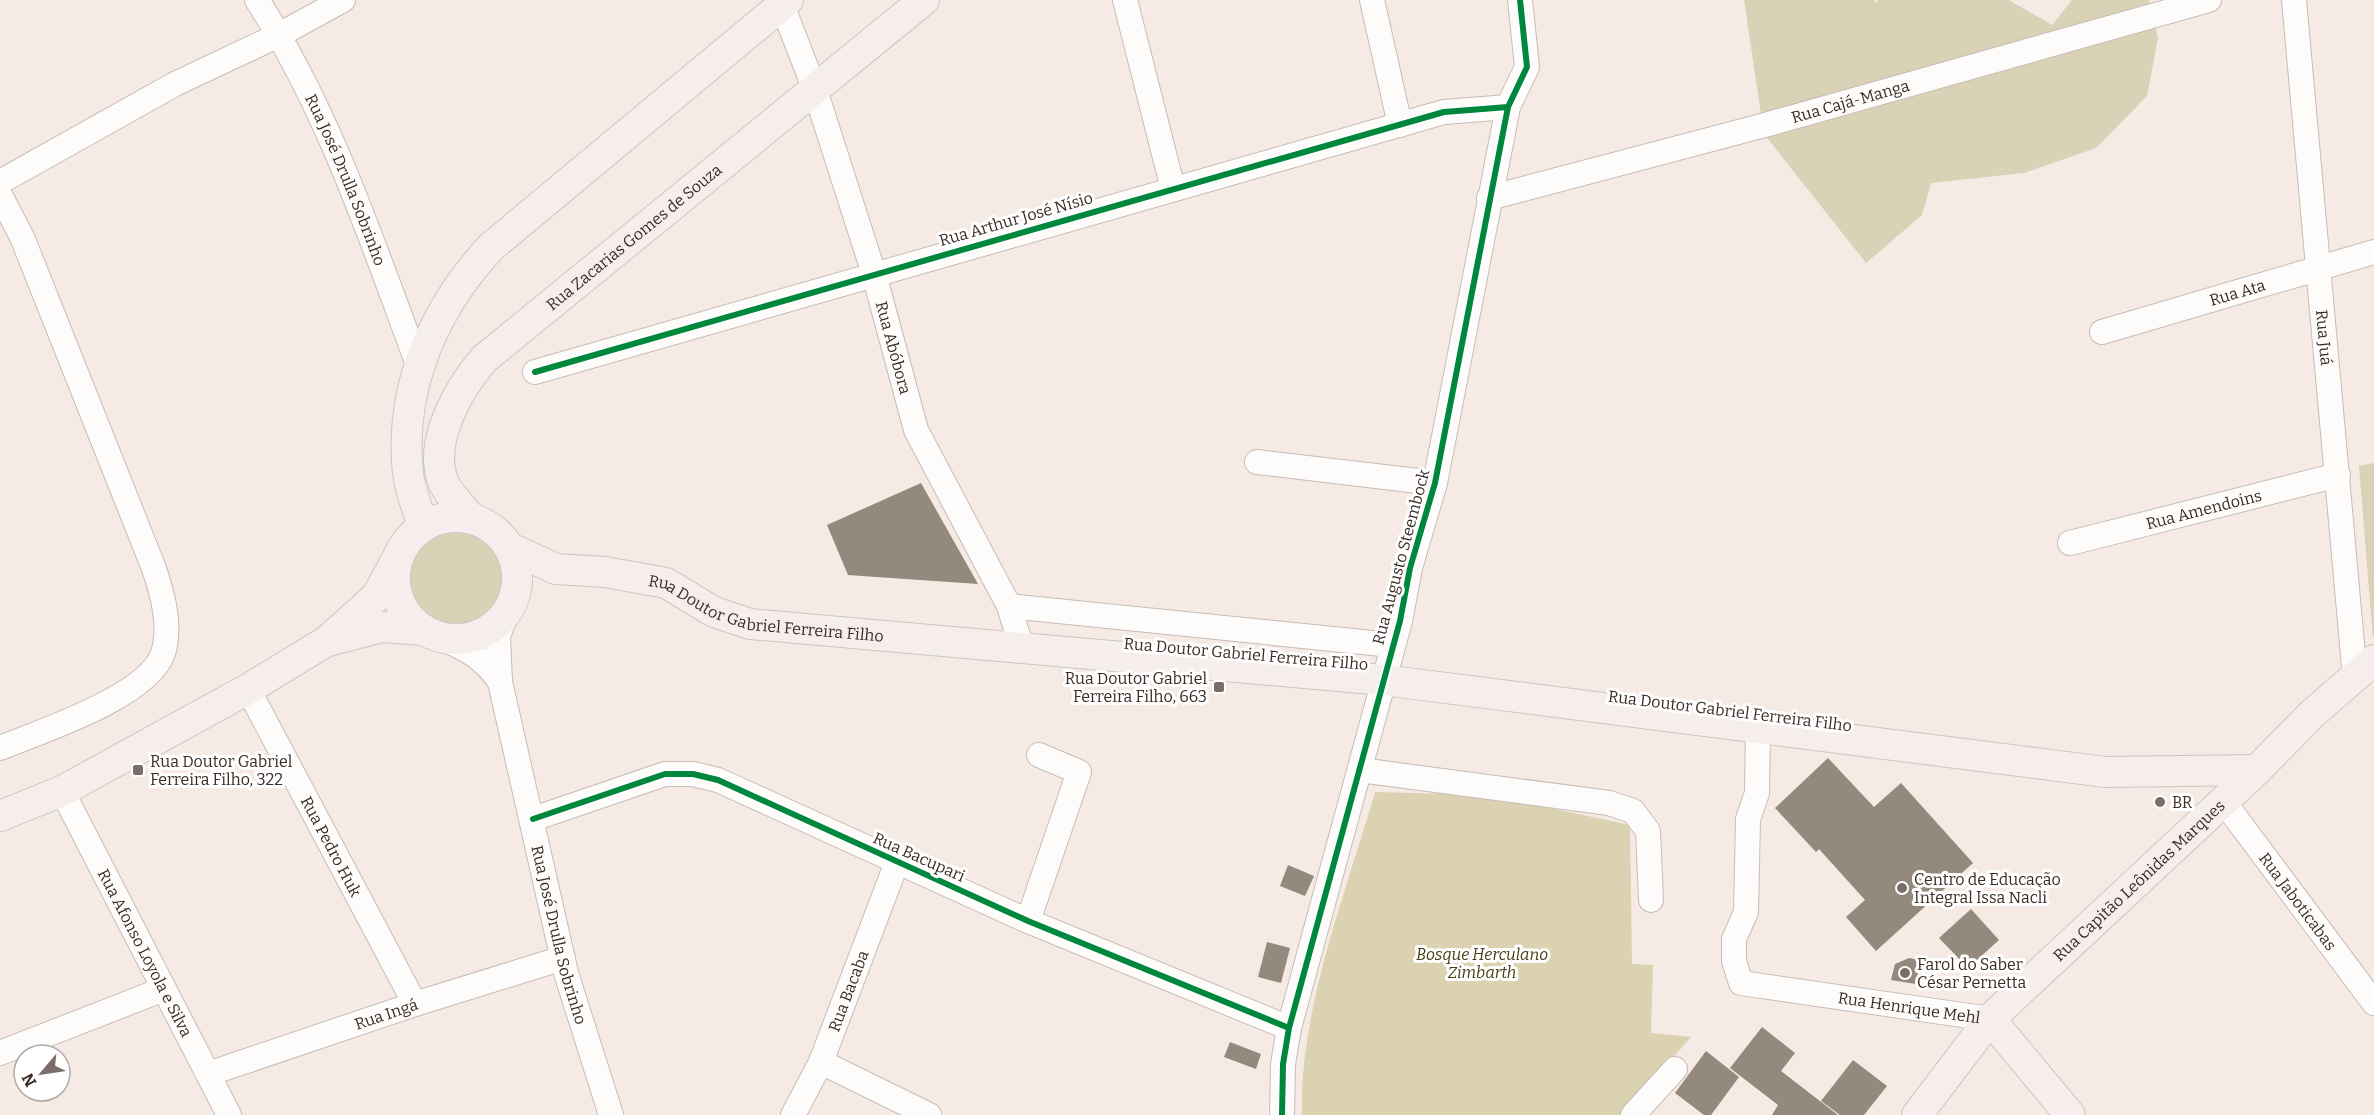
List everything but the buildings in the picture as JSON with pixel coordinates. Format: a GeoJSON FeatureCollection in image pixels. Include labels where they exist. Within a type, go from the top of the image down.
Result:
{"type":"FeatureCollection","features":[{"type":"Feature","properties":{"kind":"main road","name":"Rua Zacarias Gomes de Souza"},"geometry":{"type":"LineString","coordinates":[[471,518],[444,482],[439,454],[452,406],[466,380],[484,359],[924,0]]}},
{"type":"Feature","properties":{"kind":"main road"},"geometry":{"type":"LineString","coordinates":[[423,527],[408,474],[408,412],[419,367],[441,311],[464,276],[490,247],[784,2]]}},
{"type":"Feature","properties":{"kind":"main road"},"geometry":{"type":"LineString","coordinates":[[0,816],[62,791],[248,689],[327,641],[377,596],[402,549],[423,527],[438,519],[471,518],[493,529],[510,548],[516,562],[518,579],[516,594],[508,612],[488,631],[465,639],[382,627],[327,641]]}},
{"type":"Feature","properties":{"kind":"main road","name":"Rua Doutor Gabriel Ferreira Filho"},"geometry":{"type":"LineString","coordinates":[[510,548],[556,569],[605,572],[666,583],[714,612],[750,624],[1383,680],[2105,772],[2257,770]]}},
{"type":"Feature","properties":{"kind":"main road"},"geometry":{"type":"LineString","coordinates":[[402,549],[396,566],[395,585],[400,602],[410,618],[432,634]]}},
{"type":"Feature","properties":{"kind":"main road","name":"Rua Doutor Gabriel Ferreira Filho"},"geometry":{"type":"LineString","coordinates":[[508,612],[539,586],[605,572]]}},
{"type":"Feature","properties":{"kind":"main road","name":"Rua Capitão Leônidas Marques"},"geometry":{"type":"LineString","coordinates":[[1917,1115],[1990,1019],[2220,806],[2312,714],[2364,668]]}},
{"type":"Feature","properties":{"kind":"main road","name":"Rua Doutor Gabriel Ferreira Filho"},"geometry":{"type":"LineString","coordinates":[[2180,771],[2263,744],[2312,714]]}},
{"type":"Feature","properties":{"kind":"main road"},"geometry":{"type":"LineString","coordinates":[[2180,771],[2198,778],[2210,788],[2220,806]]}},
{"type":"Feature","properties":{"kind":"main road","name":"Rua Henrique Mehl"},"geometry":{"type":"LineString","coordinates":[[1990,1019],[2070,1115]]}},
{"type":"Feature","properties":{"kind":"street","name":"Rua José Drulla Sobrinho"},"geometry":{"type":"LineString","coordinates":[[256,0],[279,35],[321,116],[348,178],[419,367]]}},
{"type":"Feature","properties":{"kind":"street"},"geometry":{"type":"LineString","coordinates":[[0,182],[175,84],[279,35],[343,0]]}},
{"type":"Feature","properties":{"kind":"street"},"geometry":{"type":"LineString","coordinates":[[1125,0],[1173,189]]}},
{"type":"Feature","properties":{"kind":"street"},"geometry":{"type":"LineString","coordinates":[[1372,0],[1400,125]]}},
{"type":"Feature","properties":{"kind":"street","name":"Rua Augusto Steembock"},"geometry":{"type":"LineString","coordinates":[[1282,1115],[1283,1064],[1289,1028],[1400,621],[1410,568],[1435,483],[1508,107],[1527,67],[1520,0]]}},
{"type":"Feature","properties":{"kind":"street","name":"Rua Cajá-Manga"},"geometry":{"type":"LineString","coordinates":[[1489,198],[2209,0]]}},
{"type":"Feature","properties":{"kind":"street","name":"Rua Juá"},"geometry":{"type":"LineString","coordinates":[[2294,0],[2338,475],[2364,668]]}},
{"type":"Feature","properties":{"kind":"street","name":"Rua Abóbora"},"geometry":{"type":"LineString","coordinates":[[784,2],[874,274],[916,430],[1009,606],[1022,649]]}},
{"type":"Feature","properties":{"kind":"street","name":"Rua Arthur José Nísio"},"geometry":{"type":"LineString","coordinates":[[535,372],[1444,112],[1508,107]]}},
{"type":"Feature","properties":{"kind":"street"},"geometry":{"type":"LineString","coordinates":[[0,195],[22,237],[153,567],[163,594],[165,634],[164,652],[152,673],[125,694],[0,748]]}},
{"type":"Feature","properties":{"kind":"street","name":"Rua Ata"},"geometry":{"type":"LineString","coordinates":[[2102,332],[2374,252]]}},
{"type":"Feature","properties":{"kind":"street"},"geometry":{"type":"LineString","coordinates":[[1257,462],[1435,483]]}},
{"type":"Feature","properties":{"kind":"street","name":"Rua Amendoins"},"geometry":{"type":"LineString","coordinates":[[2070,543],[2338,475]]}},
{"type":"Feature","properties":{"kind":"street"},"geometry":{"type":"LineString","coordinates":[[1009,606],[1392,645]]}},
{"type":"Feature","properties":{"kind":"street","name":"Rua José Drulla Sobrinho"},"geometry":{"type":"LineString","coordinates":[[508,612],[498,636],[500,682],[563,958],[611,1115]]}},
{"type":"Feature","properties":{"kind":"street","name":"Rua José Drulla Sobrinho"},"geometry":{"type":"LineString","coordinates":[[432,634],[470,651],[489,666],[500,682]]}},
{"type":"Feature","properties":{"kind":"street","name":"Rua Pedro Huk"},"geometry":{"type":"LineString","coordinates":[[248,689],[415,1004]]}},
{"type":"Feature","properties":{"kind":"street","name":"Rua Henrique Mehl"},"geometry":{"type":"LineString","coordinates":[[1758,728],[1757,793],[1748,819],[1746,912],[1734,939],[1734,962],[1741,983],[1990,1019]]}},
{"type":"Feature","properties":{"kind":"street"},"geometry":{"type":"LineString","coordinates":[[1028,921],[1079,772],[1039,755]]}},
{"type":"Feature","properties":{"kind":"street"},"geometry":{"type":"LineString","coordinates":[[1360,770],[1610,803],[1633,811],[1648,831],[1651,900]]}},
{"type":"Feature","properties":{"kind":"street","name":"Rua Bacupari"},"geometry":{"type":"LineString","coordinates":[[533,819],[665,774],[693,774],[718,780],[1028,921],[1289,1028]]}},
{"type":"Feature","properties":{"kind":"street","name":"Rua Afonso Loyola e Silva"},"geometry":{"type":"LineString","coordinates":[[62,791],[229,1115]]}},
{"type":"Feature","properties":{"kind":"street","name":"Rua Jaboticabas"},"geometry":{"type":"LineString","coordinates":[[2220,806],[2374,1003]]}},
{"type":"Feature","properties":{"kind":"street","name":"Rua Bacaba"},"geometry":{"type":"LineString","coordinates":[[794,1115],[821,1062],[897,862]]}},
{"type":"Feature","properties":{"kind":"street","name":"Rua Ingá"},"geometry":{"type":"LineString","coordinates":[[208,1074],[415,1004],[563,958]]}},
{"type":"Feature","properties":{"kind":"street"},"geometry":{"type":"LineString","coordinates":[[0,1053],[164,989]]}},
{"type":"Feature","properties":{"kind":"street"},"geometry":{"type":"LineString","coordinates":[[821,1062],[929,1115]]}},
{"type":"Feature","properties":{"kind":"street"},"geometry":{"type":"LineString","coordinates":[[1633,1115],[1675,1069]]}},
{"type":"Feature","properties":{"kind":"shaded area"},"geometry":{"type":"Polygon","coordinates":[[[1744,0],[1874,0],[1875,3],[1878,0],[2009,0],[2052,25],[2072,0],[2149,0],[2158,38],[2147,96],[2096,148],[2024,173],[1931,183],[1922,215],[1866,263],[1764,134],[1744,0]]]}},
{"type":"Feature","properties":{"kind":"shaded area"},"geometry":{"type":"Polygon","coordinates":[[[2374,463],[2374,637],[2373,638],[2359,466],[2374,463]]]}},
{"type":"Feature","properties":{"kind":"shaded area"},"geometry":{"type":"Polygon","coordinates":[[[456,528],[475,531],[492,542],[503,559],[506,578],[503,597],[492,614],[475,625],[456,628],[437,625],[420,614],[409,597],[406,578],[409,559],[420,542],[437,531],[456,528]]]}},
{"type":"Feature","properties":{"kind":"green space","name":"Bosque Herculano Zimbarth"},"geometry":{"type":"Polygon","coordinates":[[[1375,792],[1488,795],[1630,825],[1632,964],[1653,965],[1651,1033],[1691,1037],[1623,1115],[1302,1115],[1303,1075],[1316,993],[1338,911],[1375,792]]]}},
{"type":"Feature","properties":{"kind":"cycle path"},"geometry":{"type":"LineString","coordinates":[[1282,1115],[1283,1064],[1289,1028],[1400,621],[1410,568],[1435,483],[1508,107],[1527,67],[1520,0]]}},
{"type":"Feature","properties":{"kind":"cycle path"},"geometry":{"type":"LineString","coordinates":[[535,372],[1444,112],[1508,107]]}},
{"type":"Feature","properties":{"kind":"cycle path"},"geometry":{"type":"LineString","coordinates":[[533,819],[665,774],[693,774],[718,780],[1028,921],[1289,1028]]}},
{"type":"Feature","properties":{"kind":"place","name":"Rua Doutor Gabriel Ferreira Filho, 663"},"geometry":{"type":"Point","coordinates":[1219,687]}},
{"type":"Feature","properties":{"kind":"place","name":"Rua Doutor Gabriel Ferreira Filho, 322"},"geometry":{"type":"Point","coordinates":[138,770]}},
{"type":"Feature","properties":{"kind":"place","name":"BR"},"geometry":{"type":"Point","coordinates":[2160,802]}},
{"type":"Feature","properties":{"kind":"place","name":"Centro de Educação Integral Issa Nacli"},"geometry":{"type":"Point","coordinates":[1902,888]}},
{"type":"Feature","properties":{"kind":"place","name":"Farol do Saber César Pernetta"},"geometry":{"type":"Point","coordinates":[1905,973]}}]}
